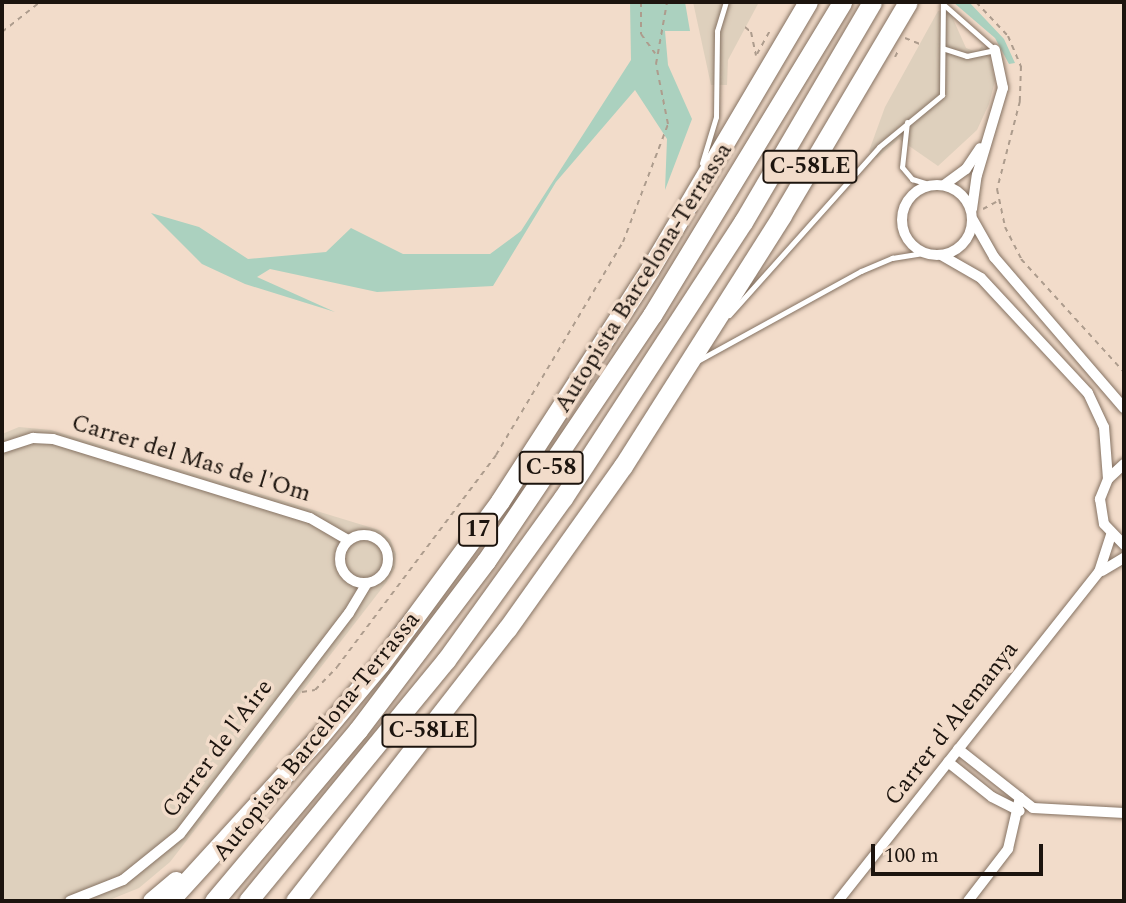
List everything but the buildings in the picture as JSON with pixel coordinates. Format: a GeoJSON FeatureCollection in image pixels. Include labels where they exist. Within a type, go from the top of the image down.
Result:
{"type":"FeatureCollection","features":[{"type":"Feature","properties":{"kind":"highway","name":"17"},"geometry":{"type":"LineString","coordinates":[[285,776],[380,664],[500,501],[650,270],[808,2]]}},
{"type":"Feature","properties":{"kind":"highway","name":"Autopista Barcelona-Terrassa"},"geometry":{"type":"LineString","coordinates":[[214,901],[358,730],[493,551],[660,303],[842,2]]}},
{"type":"Feature","properties":{"kind":"highway","name":"Autopista Barcelona-Terrassa"},"geometry":{"type":"LineString","coordinates":[[248,901],[446,660],[563,498],[743,222],[872,2]]}},
{"type":"Feature","properties":{"kind":"highway","name":"C-58LE"},"geometry":{"type":"LineString","coordinates":[[295,901],[560,559],[687,368],[908,2]]}},
{"type":"Feature","properties":{"kind":"highway"},"geometry":{"type":"LineString","coordinates":[[152,901],[285,776]]}},
{"type":"Feature","properties":{"kind":"highway"},"geometry":{"type":"LineString","coordinates":[[169,901],[285,776]]}},
{"type":"Feature","properties":{"kind":"street"},"geometry":{"type":"LineString","coordinates":[[940,255],[965,242],[972,216],[987,136],[1003,88],[995,50]]}},
{"type":"Feature","properties":{"kind":"street"},"geometry":{"type":"LineString","coordinates":[[987,136],[966,169],[938,185],[914,193],[902,216],[905,236],[925,253],[940,255],[981,278],[1088,393],[1104,427],[1108,479],[1100,512],[1111,535],[1124,545]]}},
{"type":"Feature","properties":{"kind":"street"},"geometry":{"type":"LineString","coordinates":[[938,185],[960,192],[994,257],[1124,408]]}},
{"type":"Feature","properties":{"kind":"street","name":"Carrer del Mas de l'Om"},"geometry":{"type":"LineString","coordinates":[[2,448],[14,441],[53,439],[310,517],[348,540]]}},
{"type":"Feature","properties":{"kind":"street"},"geometry":{"type":"LineString","coordinates":[[1108,479],[1124,464]]}},
{"type":"Feature","properties":{"kind":"street","name":"Carrer d'Alemanya"},"geometry":{"type":"LineString","coordinates":[[838,901],[1099,572],[1111,535]]}},
{"type":"Feature","properties":{"kind":"street"},"geometry":{"type":"LineString","coordinates":[[372,536],[386,547],[385,571],[367,583],[350,579],[341,567],[342,550],[348,540],[372,536]]}},
{"type":"Feature","properties":{"kind":"street","name":"Carrer d'Alemanya"},"geometry":{"type":"LineString","coordinates":[[1099,572],[1124,558]]}},
{"type":"Feature","properties":{"kind":"street","name":"Carrer de l'Aire"},"geometry":{"type":"LineString","coordinates":[[70,901],[123,880],[180,834],[367,583]]}},
{"type":"Feature","properties":{"kind":"street"},"geometry":{"type":"LineString","coordinates":[[958,749],[1032,808]]}},
{"type":"Feature","properties":{"kind":"street"},"geometry":{"type":"LineString","coordinates":[[948,762],[1016,810],[1032,808],[1124,813]]}},
{"type":"Feature","properties":{"kind":"street"},"geometry":{"type":"LineString","coordinates":[[968,901],[1008,849],[1020,797]]}},
{"type":"Feature","properties":{"kind":"lane"},"geometry":{"type":"LineString","coordinates":[[650,270],[711,141],[717,101],[717,31],[726,2]]}},
{"type":"Feature","properties":{"kind":"lane"},"geometry":{"type":"LineString","coordinates":[[710,331],[907,122],[942,95],[943,3]]}},
{"type":"Feature","properties":{"kind":"lane"},"geometry":{"type":"LineString","coordinates":[[943,3],[995,50]]}},
{"type":"Feature","properties":{"kind":"lane"},"geometry":{"type":"LineString","coordinates":[[943,48],[967,56],[995,50]]}},
{"type":"Feature","properties":{"kind":"lane"},"geometry":{"type":"LineString","coordinates":[[907,122],[902,167],[912,179],[938,185]]}},
{"type":"Feature","properties":{"kind":"lane"},"geometry":{"type":"LineString","coordinates":[[687,368],[861,271],[892,258],[925,253]]}},
{"type":"Feature","properties":{"kind":"path"},"geometry":{"type":"LineString","coordinates":[[2,33],[40,2]]}},
{"type":"Feature","properties":{"kind":"path"},"geometry":{"type":"LineString","coordinates":[[641,2],[642,34],[656,54]]}},
{"type":"Feature","properties":{"kind":"path"},"geometry":{"type":"LineString","coordinates":[[291,687],[307,694],[315,690],[383,609],[496,455],[623,242],[668,124],[656,54],[667,2]]}},
{"type":"Feature","properties":{"kind":"path"},"geometry":{"type":"LineString","coordinates":[[745,27],[751,32],[756,55],[769,31]]}},
{"type":"Feature","properties":{"kind":"path"},"geometry":{"type":"LineString","coordinates":[[905,38],[922,45]]}},
{"type":"Feature","properties":{"kind":"path"},"geometry":{"type":"LineString","coordinates":[[972,216],[997,202],[1021,259],[1124,372]]}},
{"type":"Feature","properties":{"kind":"shaded area"},"geometry":{"type":"Polygon","coordinates":[[[693,2],[759,2],[728,60],[727,85],[711,85],[693,2]]]}},
{"type":"Feature","properties":{"kind":"shaded area"},"geometry":{"type":"Polygon","coordinates":[[[938,11],[950,12],[966,48],[977,52],[982,46],[990,59],[995,81],[989,104],[977,130],[938,166],[899,139],[877,158],[869,151],[885,107],[938,11]]]}},
{"type":"Feature","properties":{"kind":"shaded area"},"geometry":{"type":"Polygon","coordinates":[[[19,427],[51,430],[379,530],[390,539],[396,554],[395,568],[386,583],[170,862],[139,888],[107,901],[2,901],[2,434],[19,427]]]}},
{"type":"Feature","properties":{"kind":"green space"},"geometry":{"type":"Polygon","coordinates":[[[630,2],[685,2],[690,31],[665,31],[668,65],[692,119],[665,190],[667,139],[635,90],[556,182],[493,286],[377,292],[270,269],[257,277],[335,312],[245,284],[202,264],[151,213],[199,227],[248,259],[326,252],[351,228],[403,254],[490,254],[521,231],[631,60],[630,2]]]}},
{"type":"Feature","properties":{"kind":"green space"},"geometry":{"type":"Polygon","coordinates":[[[953,2],[969,2],[1004,39],[1015,63],[1009,64],[995,38],[953,2]]]}}]}
